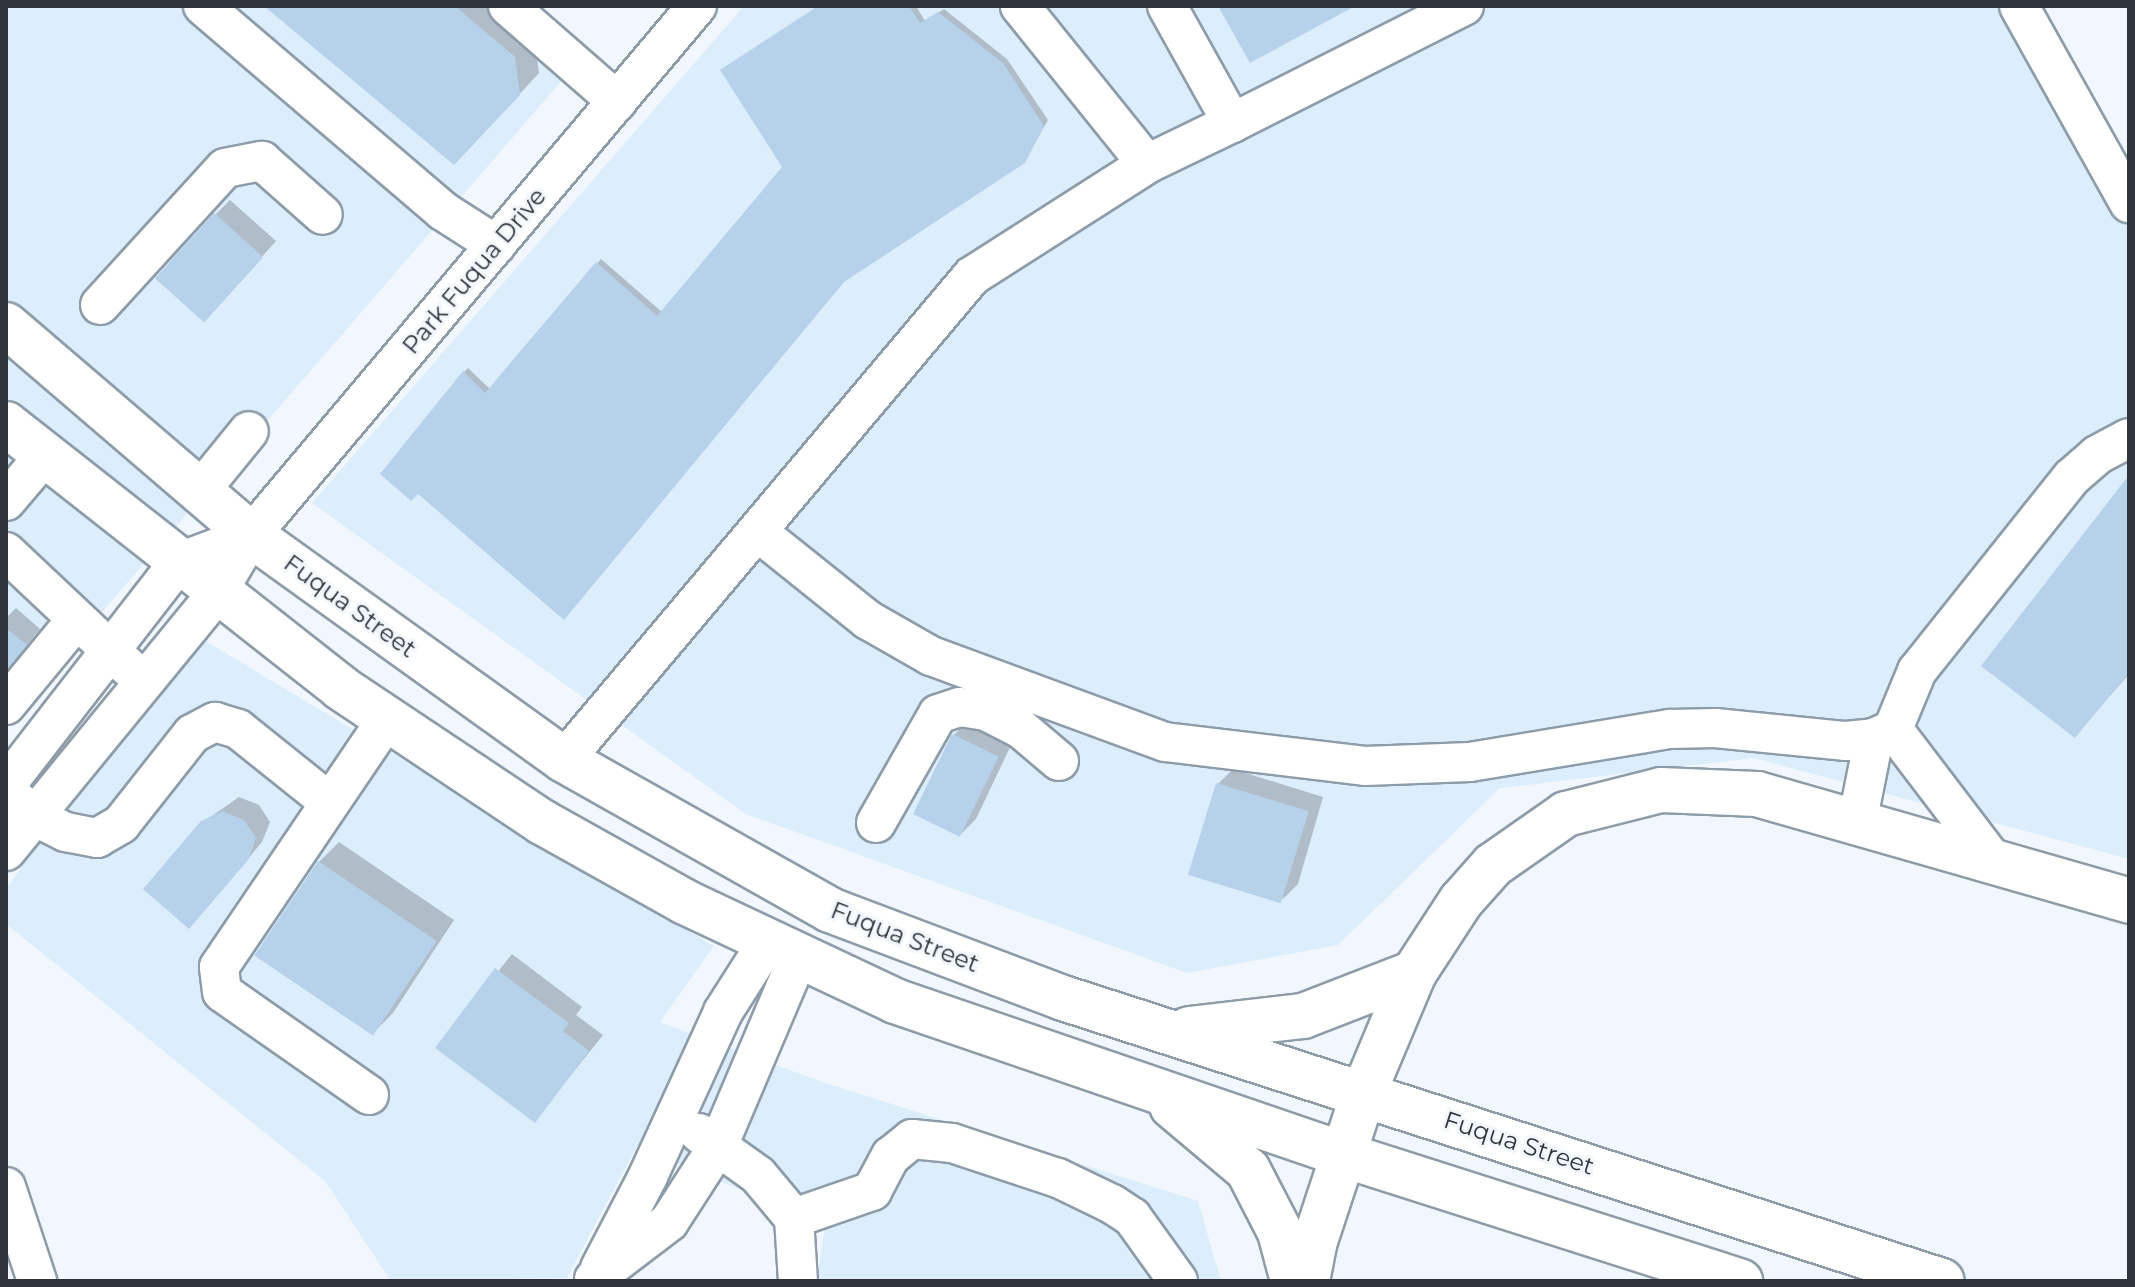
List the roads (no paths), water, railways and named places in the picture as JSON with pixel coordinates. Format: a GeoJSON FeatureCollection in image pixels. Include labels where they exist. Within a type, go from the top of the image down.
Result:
{"type":"FeatureCollection","features":[{"type":"Feature","properties":{"kind":"main road","name":"Fuqua Street"},"geometry":{"type":"LineString","coordinates":[[6,325],[251,535],[564,760],[830,910],[1021,983],[1942,1281]]}},
{"type":"Feature","properties":{"kind":"main road"},"geometry":{"type":"LineString","coordinates":[[6,424],[217,593],[387,719],[542,822],[685,902],[895,1001],[1344,1155],[1740,1281]]}},
{"type":"Feature","properties":{"kind":"main road"},"geometry":{"type":"LineString","coordinates":[[542,822],[564,760]]}},
{"type":"Feature","properties":{"kind":"main road"},"geometry":{"type":"LineString","coordinates":[[1307,1281],[1364,1092],[1414,973],[1461,901],[1493,865],[1566,814],[1661,790],[1757,794],[2129,901]]}},
{"type":"Feature","properties":{"kind":"main road"},"geometry":{"type":"LineString","coordinates":[[783,948],[793,889]]}},
{"type":"Feature","properties":{"kind":"main road"},"geometry":{"type":"LineString","coordinates":[[1168,1031],[1303,1016],[1414,973]]}},
{"type":"Feature","properties":{"kind":"main road"},"geometry":{"type":"LineString","coordinates":[[1152,1088],[1248,1170],[1280,1232],[1293,1281]]}},
{"type":"Feature","properties":{"kind":"street"},"geometry":{"type":"LineString","coordinates":[[203,6],[443,211],[496,245]]}},
{"type":"Feature","properties":{"kind":"street"},"geometry":{"type":"LineString","coordinates":[[508,6],[617,101]]}},
{"type":"Feature","properties":{"kind":"street","name":"Park Fuqua Drive"},"geometry":{"type":"LineString","coordinates":[[6,851],[217,593],[251,535],[697,6]]}},
{"type":"Feature","properties":{"kind":"street"},"geometry":{"type":"LineString","coordinates":[[1020,6],[1147,164]]}},
{"type":"Feature","properties":{"kind":"street"},"geometry":{"type":"LineString","coordinates":[[1167,6],[1232,123]]}},
{"type":"Feature","properties":{"kind":"street"},"geometry":{"type":"LineString","coordinates":[[564,760],[972,276],[1147,164],[1464,6]]}},
{"type":"Feature","properties":{"kind":"street"},"geometry":{"type":"LineString","coordinates":[[2019,6],[2129,203]]}},
{"type":"Feature","properties":{"kind":"street"},"geometry":{"type":"LineString","coordinates":[[100,305],[225,168],[262,161],[323,215]]}},
{"type":"Feature","properties":{"kind":"street"},"geometry":{"type":"LineString","coordinates":[[200,491],[249,431]]}},
{"type":"Feature","properties":{"kind":"street"},"geometry":{"type":"LineString","coordinates":[[1857,823],[1884,734],[1917,671],[2072,477],[2097,455],[2129,438]]}},
{"type":"Feature","properties":{"kind":"street"},"geometry":{"type":"LineString","coordinates":[[6,501],[45,455]]}},
{"type":"Feature","properties":{"kind":"street"},"geometry":{"type":"LineString","coordinates":[[758,532],[868,620],[931,656],[1165,742],[1365,766],[1470,762],[1670,729],[1715,728],[1846,741],[1884,734]]}},
{"type":"Feature","properties":{"kind":"street","name":"Park Fuqua Drive"},"geometry":{"type":"LineString","coordinates":[[179,562],[251,535]]}},
{"type":"Feature","properties":{"kind":"street"},"geometry":{"type":"LineString","coordinates":[[6,552],[146,683]]}},
{"type":"Feature","properties":{"kind":"street"},"geometry":{"type":"LineString","coordinates":[[179,562],[6,788],[34,816],[66,832],[97,838],[121,824],[192,734],[215,722],[238,729],[329,802]]}},
{"type":"Feature","properties":{"kind":"street"},"geometry":{"type":"LineString","coordinates":[[6,705],[76,620]]}},
{"type":"Feature","properties":{"kind":"street"},"geometry":{"type":"LineString","coordinates":[[876,823],[938,714],[960,707],[986,711],[1020,728],[1059,761]]}},
{"type":"Feature","properties":{"kind":"street"},"geometry":{"type":"LineString","coordinates":[[369,1095],[222,992],[219,967],[387,719]]}},
{"type":"Feature","properties":{"kind":"street"},"geometry":{"type":"LineString","coordinates":[[1884,734],[1995,863]]}},
{"type":"Feature","properties":{"kind":"street"},"geometry":{"type":"LineString","coordinates":[[593,1280],[723,1012],[783,948]]}},
{"type":"Feature","properties":{"kind":"street"},"geometry":{"type":"LineString","coordinates":[[593,1280],[669,1222],[718,1146],[783,948]]}},
{"type":"Feature","properties":{"kind":"street"},"geometry":{"type":"LineString","coordinates":[[674,1116],[758,1175],[794,1218],[798,1281]]}},
{"type":"Feature","properties":{"kind":"street"},"geometry":{"type":"LineString","coordinates":[[794,1218],[872,1191],[891,1156],[912,1139],[952,1143],[1058,1178],[1112,1204],[1132,1217],[1178,1281]]}},
{"type":"Feature","properties":{"kind":"street"},"geometry":{"type":"LineString","coordinates":[[6,1187],[37,1281]]}}]}
